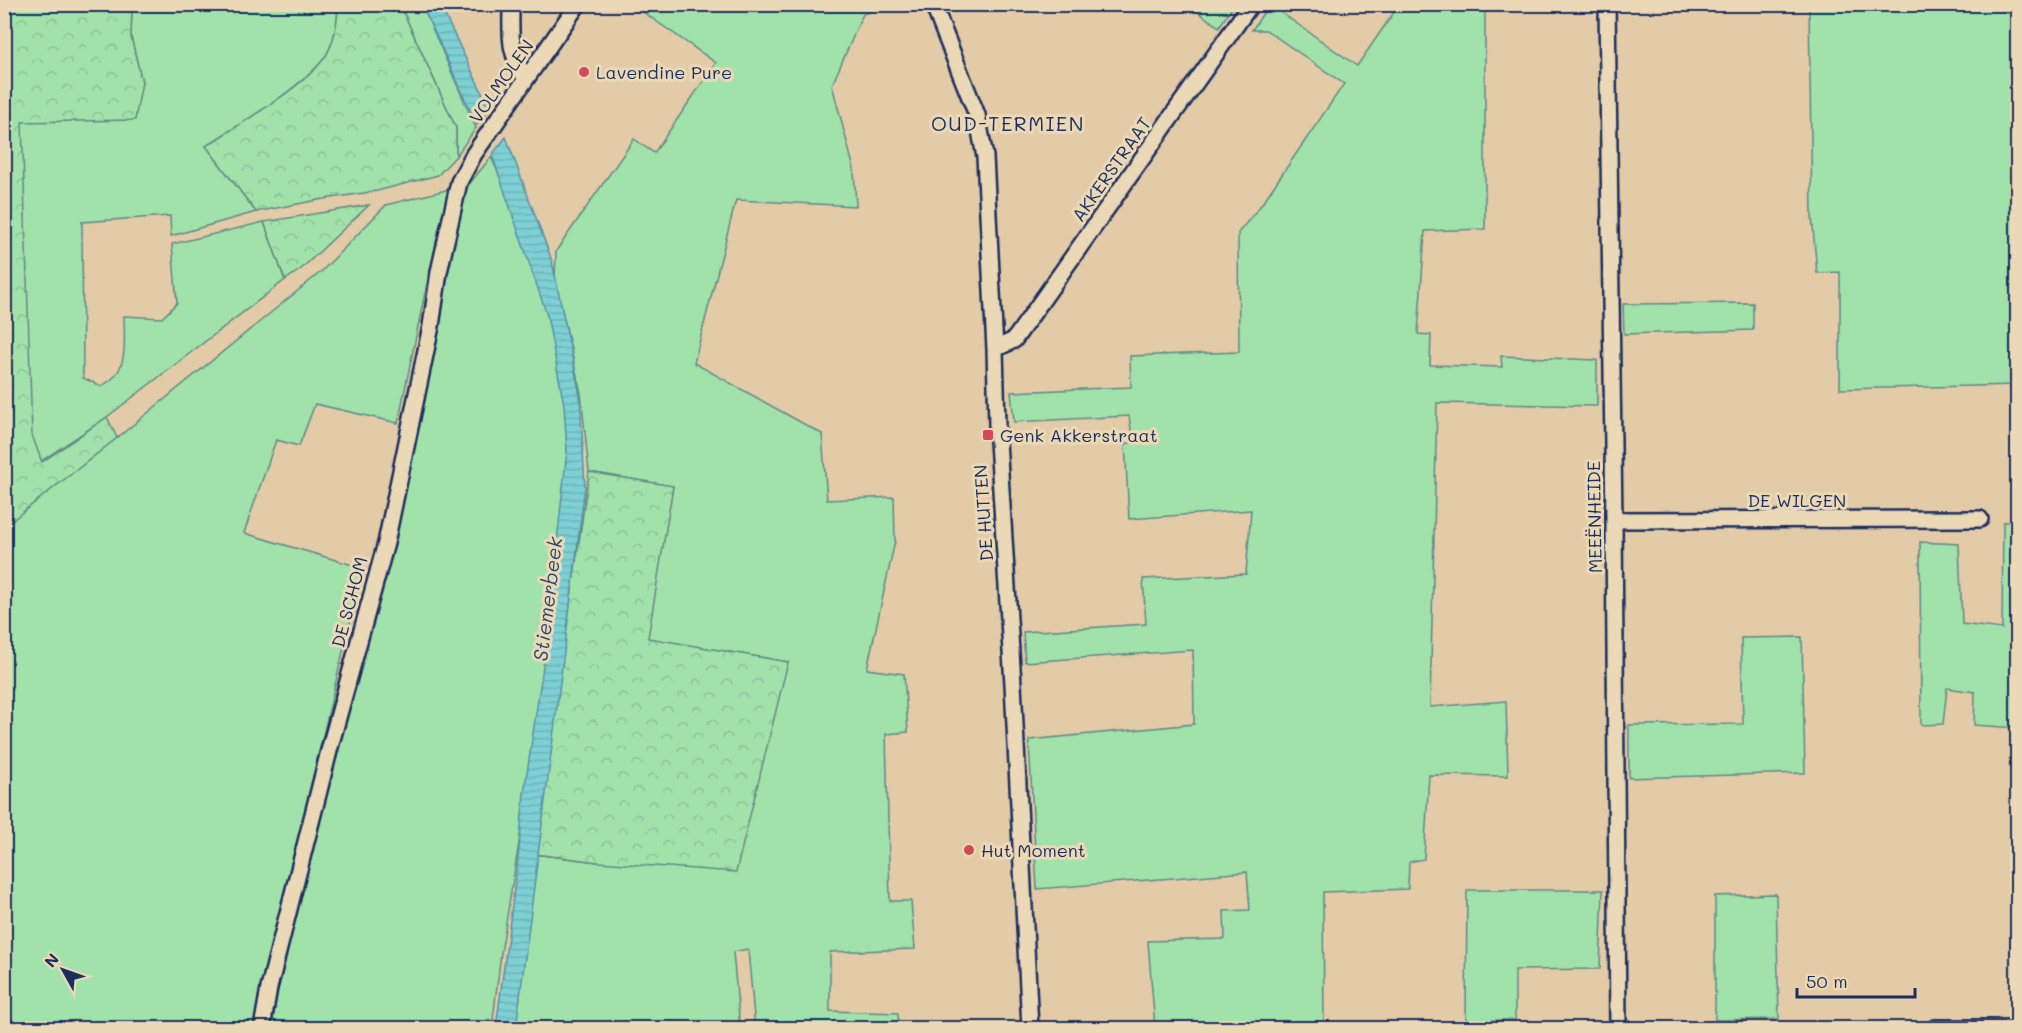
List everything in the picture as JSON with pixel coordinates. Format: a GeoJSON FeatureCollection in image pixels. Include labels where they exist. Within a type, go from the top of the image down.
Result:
{"type":"FeatureCollection","features":[{"type":"Feature","properties":{"kind":"street"},"geometry":{"type":"LineString","coordinates":[[511,4],[511,44],[516,63],[526,79]]}},
{"type":"Feature","properties":{"kind":"street","name":"VOLMOLEN"},"geometry":{"type":"LineString","coordinates":[[459,182],[474,153],[578,4]]}},
{"type":"Feature","properties":{"kind":"street","name":"DE HUTTEN"},"geometry":{"type":"LineString","coordinates":[[933,4],[977,115],[985,156],[997,425],[1013,684],[1030,1029]]}},
{"type":"Feature","properties":{"kind":"street","name":"AKKERSTRAAT"},"geometry":{"type":"LineString","coordinates":[[995,349],[1014,340],[1251,4]]}},
{"type":"Feature","properties":{"kind":"street","name":"MEEËNHEIDE"},"geometry":{"type":"LineString","coordinates":[[1607,4],[1618,1029]]}},
{"type":"Feature","properties":{"kind":"street","name":"DE SCHOM"},"geometry":{"type":"LineString","coordinates":[[262,1029],[269,988],[330,747],[386,543],[459,182]]}},
{"type":"Feature","properties":{"kind":"street","name":"DE WILGEN"},"geometry":{"type":"LineString","coordinates":[[1614,520],[1980,519]]}},
{"type":"Feature","properties":{"kind":"street"},"geometry":{"type":"LineString","coordinates":[[1935,1029],[2018,1028]]}},
{"type":"Feature","properties":{"kind":"green space"},"geometry":{"type":"Polygon","coordinates":[[[5,4],[132,5],[131,37],[142,82],[135,120],[22,122],[32,435],[42,462],[107,417],[117,438],[5,526],[5,4]]]}},
{"type":"Feature","properties":{"kind":"green space"},"geometry":{"type":"Polygon","coordinates":[[[1269,4],[1357,66],[1399,5],[1485,5],[1485,229],[1425,231],[1418,334],[1431,335],[1430,365],[1502,367],[1501,356],[1597,360],[1597,406],[1437,403],[1430,707],[1506,701],[1508,776],[1429,775],[1424,859],[1409,862],[1408,889],[1323,892],[1324,1024],[1253,1028],[1251,1025],[1231,1028],[1155,1028],[1148,941],[1225,939],[1224,911],[1250,910],[1247,872],[1037,889],[1029,740],[1194,724],[1193,650],[1025,662],[1023,632],[1146,624],[1143,579],[1246,574],[1251,510],[1129,519],[1125,444],[1133,442],[1129,416],[1014,422],[1011,392],[1131,387],[1130,356],[1239,352],[1238,233],[1261,205],[1344,84],[1266,30],[1252,30],[1269,4]]]}},
{"type":"Feature","properties":{"kind":"green space"},"geometry":{"type":"Polygon","coordinates":[[[5,5],[142,82],[131,37],[132,5],[338,5],[337,22],[329,50],[309,75],[274,102],[206,146],[256,212],[171,236],[170,216],[82,222],[83,378],[101,386],[117,373],[123,356],[124,316],[162,318],[177,303],[172,244],[264,222],[285,280],[107,417],[5,485],[5,5]]]}},
{"type":"Feature","properties":{"kind":"green space"},"geometry":{"type":"Polygon","coordinates":[[[338,5],[400,5],[456,128],[456,156],[438,175],[377,191],[256,212],[206,146],[274,102],[309,75],[329,50],[337,22],[338,5]]]}},
{"type":"Feature","properties":{"kind":"green space"},"geometry":{"type":"Polygon","coordinates":[[[400,5],[422,5],[476,128],[456,156],[456,128],[400,5]]]}},
{"type":"Feature","properties":{"kind":"green space"},"geometry":{"type":"Polygon","coordinates":[[[633,5],[888,5],[863,14],[832,85],[854,169],[856,206],[736,200],[694,363],[822,434],[827,500],[894,497],[895,541],[867,669],[904,674],[908,732],[886,734],[890,901],[911,901],[915,949],[830,952],[830,1011],[898,1013],[899,1028],[755,1028],[748,949],[733,952],[740,1028],[510,1028],[534,854],[598,862],[788,662],[647,638],[673,486],[589,472],[581,393],[555,280],[556,251],[634,139],[654,153],[716,63],[633,5]]]}},
{"type":"Feature","properties":{"kind":"green space"},"geometry":{"type":"Polygon","coordinates":[[[1188,5],[1234,5],[1219,27],[1188,5]]]}},
{"type":"Feature","properties":{"kind":"green space"},"geometry":{"type":"Polygon","coordinates":[[[1809,5],[2017,5],[2017,385],[1840,389],[1840,272],[1817,273],[1812,216],[1809,5]]]}},
{"type":"Feature","properties":{"kind":"green space"},"geometry":{"type":"Polygon","coordinates":[[[491,157],[529,239],[565,387],[567,459],[564,511],[542,703],[501,953],[492,1028],[272,1028],[278,986],[389,556],[444,285],[467,187],[491,157]]]}},
{"type":"Feature","properties":{"kind":"green space"},"geometry":{"type":"Polygon","coordinates":[[[450,189],[426,288],[398,423],[315,404],[299,446],[276,440],[244,533],[363,568],[253,1028],[5,1028],[4,519],[117,438],[322,271],[386,205],[450,189]]]}},
{"type":"Feature","properties":{"kind":"green space"},"geometry":{"type":"Polygon","coordinates":[[[369,205],[300,270],[285,280],[264,222],[369,205]]]}},
{"type":"Feature","properties":{"kind":"green space"},"geometry":{"type":"Polygon","coordinates":[[[1753,303],[1753,330],[1624,334],[1623,304],[1753,303]]]}},
{"type":"Feature","properties":{"kind":"green space"},"geometry":{"type":"Polygon","coordinates":[[[589,472],[673,486],[648,638],[788,662],[736,872],[598,862],[534,854],[589,472]]]}},
{"type":"Feature","properties":{"kind":"green space"},"geometry":{"type":"Polygon","coordinates":[[[2003,522],[2017,522],[2017,728],[1974,725],[1975,692],[1947,688],[1943,724],[1921,725],[1920,542],[1959,544],[1962,624],[2002,629],[2003,522]]]}},
{"type":"Feature","properties":{"kind":"green space"},"geometry":{"type":"Polygon","coordinates":[[[1802,637],[1805,773],[1629,778],[1629,725],[1743,724],[1741,638],[1802,637]]]}},
{"type":"Feature","properties":{"kind":"green space"},"geometry":{"type":"Polygon","coordinates":[[[1467,890],[1603,890],[1600,969],[1515,970],[1515,1020],[1466,1021],[1467,890]]]}},
{"type":"Feature","properties":{"kind":"green space"},"geometry":{"type":"Polygon","coordinates":[[[1776,894],[1779,1019],[1715,1020],[1715,896],[1776,894]]]}},
{"type":"Feature","properties":{"kind":"water"},"geometry":{"type":"Polygon","coordinates":[[[422,5],[440,5],[490,109],[477,125],[422,5]]]}},
{"type":"Feature","properties":{"kind":"water"},"geometry":{"type":"Polygon","coordinates":[[[506,137],[552,261],[580,395],[585,487],[516,1028],[496,1028],[518,859],[524,793],[544,660],[567,450],[564,405],[547,315],[492,155],[506,137]]]}},
{"type":"Feature","properties":{"kind":"place","name":"Lavendine Pure"},"geometry":{"type":"Point","coordinates":[584,72]}},
{"type":"Feature","properties":{"kind":"place","name":"Genk Akkerstraat"},"geometry":{"type":"Point","coordinates":[988,435]}},
{"type":"Feature","properties":{"kind":"place","name":"Hut Moment"},"geometry":{"type":"Point","coordinates":[969,850]}},
{"type":"Feature","properties":{"kind":"district","name":"OUD-TERMIEN"},"geometry":{"type":"Point","coordinates":[1008,123]}},
{"type":"Feature","properties":{"kind":"water label","name":"Stiemerbeek"},"geometry":{"type":"Point","coordinates":[547,599]}}]}
